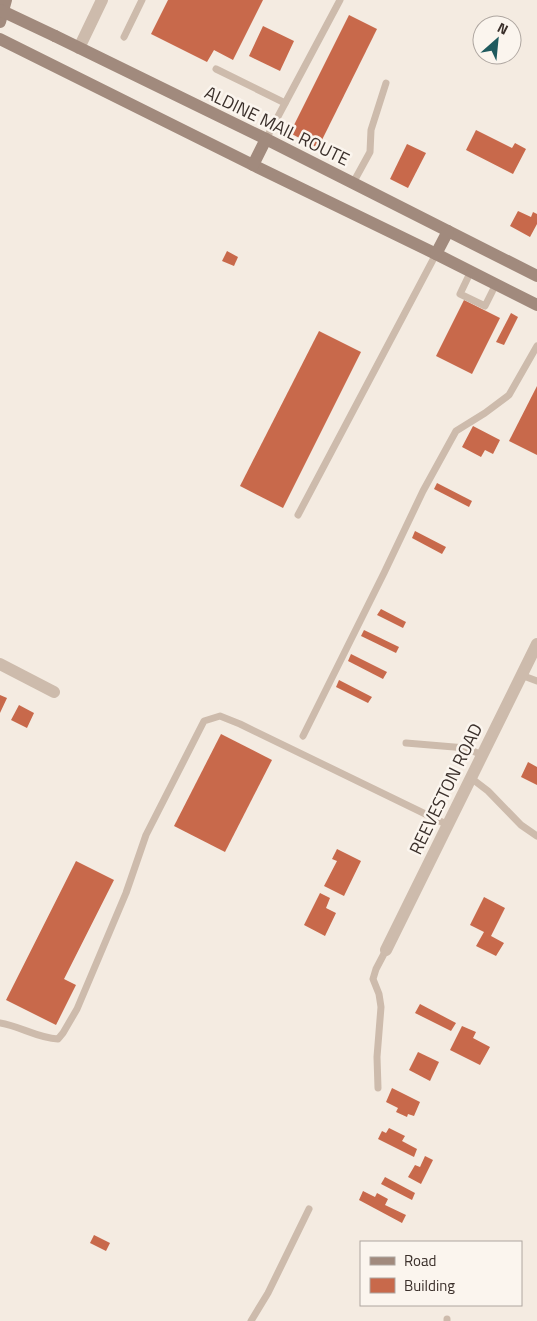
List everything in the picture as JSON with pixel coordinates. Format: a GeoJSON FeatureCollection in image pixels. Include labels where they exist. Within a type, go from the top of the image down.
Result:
{"type":"FeatureCollection","features":[{"type":"Feature","properties":{"kind":"main road"},"geometry":{"type":"LineString","coordinates":[[0,22],[6,0]]}},
{"type":"Feature","properties":{"kind":"main road","name":"ALDINE MAIL ROUTE"},"geometry":{"type":"LineString","coordinates":[[0,10],[266,139],[537,276]]}},
{"type":"Feature","properties":{"kind":"main road"},"geometry":{"type":"LineString","coordinates":[[0,39],[537,305]]}},
{"type":"Feature","properties":{"kind":"main road"},"geometry":{"type":"LineString","coordinates":[[253,165],[266,139]]}},
{"type":"Feature","properties":{"kind":"main road"},"geometry":{"type":"LineString","coordinates":[[436,254],[448,231]]}},
{"type":"Feature","properties":{"kind":"street"},"geometry":{"type":"LineString","coordinates":[[79,48],[102,0]]}},
{"type":"Feature","properties":{"kind":"street","name":"REEVESTON ROAD"},"geometry":{"type":"LineString","coordinates":[[386,950],[537,644]]}},
{"type":"Feature","properties":{"kind":"street"},"geometry":{"type":"LineString","coordinates":[[0,664],[54,692]]}},
{"type":"Feature","properties":{"kind":"lane"},"geometry":{"type":"LineString","coordinates":[[124,38],[142,0]]}},
{"type":"Feature","properties":{"kind":"lane"},"geometry":{"type":"LineString","coordinates":[[266,139],[340,0]]}},
{"type":"Feature","properties":{"kind":"lane"},"geometry":{"type":"LineString","coordinates":[[216,69],[285,103]]}},
{"type":"Feature","properties":{"kind":"lane"},"geometry":{"type":"LineString","coordinates":[[353,183],[370,152],[371,130],[386,84]]}},
{"type":"Feature","properties":{"kind":"lane"},"geometry":{"type":"LineString","coordinates":[[298,515],[436,254]]}},
{"type":"Feature","properties":{"kind":"lane"},"geometry":{"type":"LineString","coordinates":[[471,271],[460,294],[485,306],[496,284]]}},
{"type":"Feature","properties":{"kind":"lane"},"geometry":{"type":"LineString","coordinates":[[303,736],[384,573],[422,491],[456,431],[509,395],[537,346]]}},
{"type":"Feature","properties":{"kind":"lane"},"geometry":{"type":"LineString","coordinates":[[521,675],[537,681]]}},
{"type":"Feature","properties":{"kind":"lane"},"geometry":{"type":"LineString","coordinates":[[0,1023],[13,1025],[47,1038],[58,1039],[63,1033],[77,1009],[126,893],[146,835],[204,721],[220,716],[240,724],[448,825]]}},
{"type":"Feature","properties":{"kind":"lane"},"geometry":{"type":"LineString","coordinates":[[406,743],[466,748],[482,755]]}},
{"type":"Feature","properties":{"kind":"lane"},"geometry":{"type":"LineString","coordinates":[[471,778],[488,791],[521,825],[537,836]]}},
{"type":"Feature","properties":{"kind":"lane"},"geometry":{"type":"LineString","coordinates":[[378,1088],[377,1056],[381,1007],[379,994],[373,979],[386,950]]}},
{"type":"Feature","properties":{"kind":"lane"},"geometry":{"type":"LineString","coordinates":[[251,1321],[268,1293],[309,1209]]}},
{"type":"Feature","properties":{"kind":"building"},"geometry":{"type":"Polygon","coordinates":[[[168,0],[263,0],[233,60],[214,50],[207,62],[151,34],[168,0]]]}},
{"type":"Feature","properties":{"kind":"building"},"geometry":{"type":"Polygon","coordinates":[[[349,15],[377,29],[318,148],[290,133],[349,15]]]}},
{"type":"Feature","properties":{"kind":"building"},"geometry":{"type":"Polygon","coordinates":[[[263,26],[294,41],[280,71],[249,56],[263,26]]]}},
{"type":"Feature","properties":{"kind":"building"},"geometry":{"type":"Polygon","coordinates":[[[476,130],[512,148],[515,143],[526,149],[513,174],[466,150],[476,130]]]}},
{"type":"Feature","properties":{"kind":"building"},"geometry":{"type":"Polygon","coordinates":[[[407,144],[426,153],[408,188],[390,179],[407,144]]]}},
{"type":"Feature","properties":{"kind":"building"},"geometry":{"type":"Polygon","coordinates":[[[518,211],[531,217],[533,212],[537,214],[537,224],[530,237],[510,226],[518,211]]]}},
{"type":"Feature","properties":{"kind":"building"},"geometry":{"type":"Polygon","coordinates":[[[227,251],[238,257],[234,266],[222,261],[227,251]]]}},
{"type":"Feature","properties":{"kind":"building"},"geometry":{"type":"Polygon","coordinates":[[[464,300],[500,318],[472,374],[436,356],[464,300]]]}},
{"type":"Feature","properties":{"kind":"building"},"geometry":{"type":"Polygon","coordinates":[[[511,313],[518,317],[504,345],[496,342],[511,313]]]}},
{"type":"Feature","properties":{"kind":"building"},"geometry":{"type":"Polygon","coordinates":[[[319,331],[361,352],[283,508],[240,486],[319,331]]]}},
{"type":"Feature","properties":{"kind":"building"},"geometry":{"type":"Polygon","coordinates":[[[537,386],[537,455],[509,441],[537,386]]]}},
{"type":"Feature","properties":{"kind":"building"},"geometry":{"type":"Polygon","coordinates":[[[473,426],[500,440],[493,454],[485,450],[481,457],[462,447],[473,426]]]}},
{"type":"Feature","properties":{"kind":"building"},"geometry":{"type":"Polygon","coordinates":[[[437,483],[472,501],[469,507],[434,489],[437,483]]]}},
{"type":"Feature","properties":{"kind":"building"},"geometry":{"type":"Polygon","coordinates":[[[415,531],[446,547],[442,554],[412,538],[415,531]]]}},
{"type":"Feature","properties":{"kind":"building"},"geometry":{"type":"Polygon","coordinates":[[[381,609],[406,622],[403,628],[377,615],[381,609]]]}},
{"type":"Feature","properties":{"kind":"building"},"geometry":{"type":"Polygon","coordinates":[[[364,630],[399,647],[396,653],[361,636],[364,630]]]}},
{"type":"Feature","properties":{"kind":"building"},"geometry":{"type":"Polygon","coordinates":[[[351,654],[387,672],[383,679],[348,661],[351,654]]]}},
{"type":"Feature","properties":{"kind":"building"},"geometry":{"type":"Polygon","coordinates":[[[339,680],[372,697],[368,703],[336,687],[339,680]]]}},
{"type":"Feature","properties":{"kind":"building"},"geometry":{"type":"Polygon","coordinates":[[[0,695],[7,698],[0,713],[0,695]]]}},
{"type":"Feature","properties":{"kind":"building"},"geometry":{"type":"Polygon","coordinates":[[[19,705],[34,713],[27,728],[11,720],[19,705]]]}},
{"type":"Feature","properties":{"kind":"building"},"geometry":{"type":"Polygon","coordinates":[[[221,734],[272,760],[225,852],[174,826],[221,734]]]}},
{"type":"Feature","properties":{"kind":"building"},"geometry":{"type":"Polygon","coordinates":[[[528,762],[537,767],[537,785],[521,777],[528,762]]]}},
{"type":"Feature","properties":{"kind":"building"},"geometry":{"type":"Polygon","coordinates":[[[337,849],[361,861],[344,896],[324,886],[337,861],[332,859],[337,849]]]}},
{"type":"Feature","properties":{"kind":"building"},"geometry":{"type":"Polygon","coordinates":[[[76,861],[114,880],[64,979],[76,985],[56,1025],[6,1000],[76,861]]]}},
{"type":"Feature","properties":{"kind":"building"},"geometry":{"type":"Polygon","coordinates":[[[320,893],[330,898],[326,908],[336,913],[325,936],[304,925],[320,893]]]}},
{"type":"Feature","properties":{"kind":"building"},"geometry":{"type":"Polygon","coordinates":[[[484,897],[505,908],[491,936],[504,943],[496,956],[476,946],[484,932],[470,925],[484,897]]]}},
{"type":"Feature","properties":{"kind":"building"},"geometry":{"type":"Polygon","coordinates":[[[420,1004],[456,1023],[451,1031],[415,1013],[420,1004]]]}},
{"type":"Feature","properties":{"kind":"building"},"geometry":{"type":"Polygon","coordinates":[[[462,1026],[476,1032],[473,1038],[490,1047],[480,1065],[450,1050],[462,1026]]]}},
{"type":"Feature","properties":{"kind":"building"},"geometry":{"type":"Polygon","coordinates":[[[418,1052],[439,1062],[430,1081],[409,1070],[418,1052]]]}},
{"type":"Feature","properties":{"kind":"building"},"geometry":{"type":"Polygon","coordinates":[[[392,1088],[420,1102],[414,1116],[408,1114],[407,1117],[396,1112],[398,1108],[386,1102],[392,1088]]]}},
{"type":"Feature","properties":{"kind":"building"},"geometry":{"type":"Polygon","coordinates":[[[389,1128],[405,1136],[402,1141],[417,1149],[414,1157],[378,1139],[382,1131],[386,1133],[389,1128]]]}},
{"type":"Feature","properties":{"kind":"building"},"geometry":{"type":"Polygon","coordinates":[[[425,1156],[433,1160],[421,1184],[408,1177],[415,1165],[420,1167],[425,1156]]]}},
{"type":"Feature","properties":{"kind":"building"},"geometry":{"type":"Polygon","coordinates":[[[385,1177],[415,1193],[412,1200],[381,1184],[385,1177]]]}},
{"type":"Feature","properties":{"kind":"building"},"geometry":{"type":"Polygon","coordinates":[[[363,1191],[375,1197],[377,1193],[388,1199],[385,1205],[406,1215],[402,1223],[359,1200],[363,1191]]]}},
{"type":"Feature","properties":{"kind":"building"},"geometry":{"type":"Polygon","coordinates":[[[94,1235],[110,1243],[106,1251],[90,1243],[94,1235]]]}}]}
